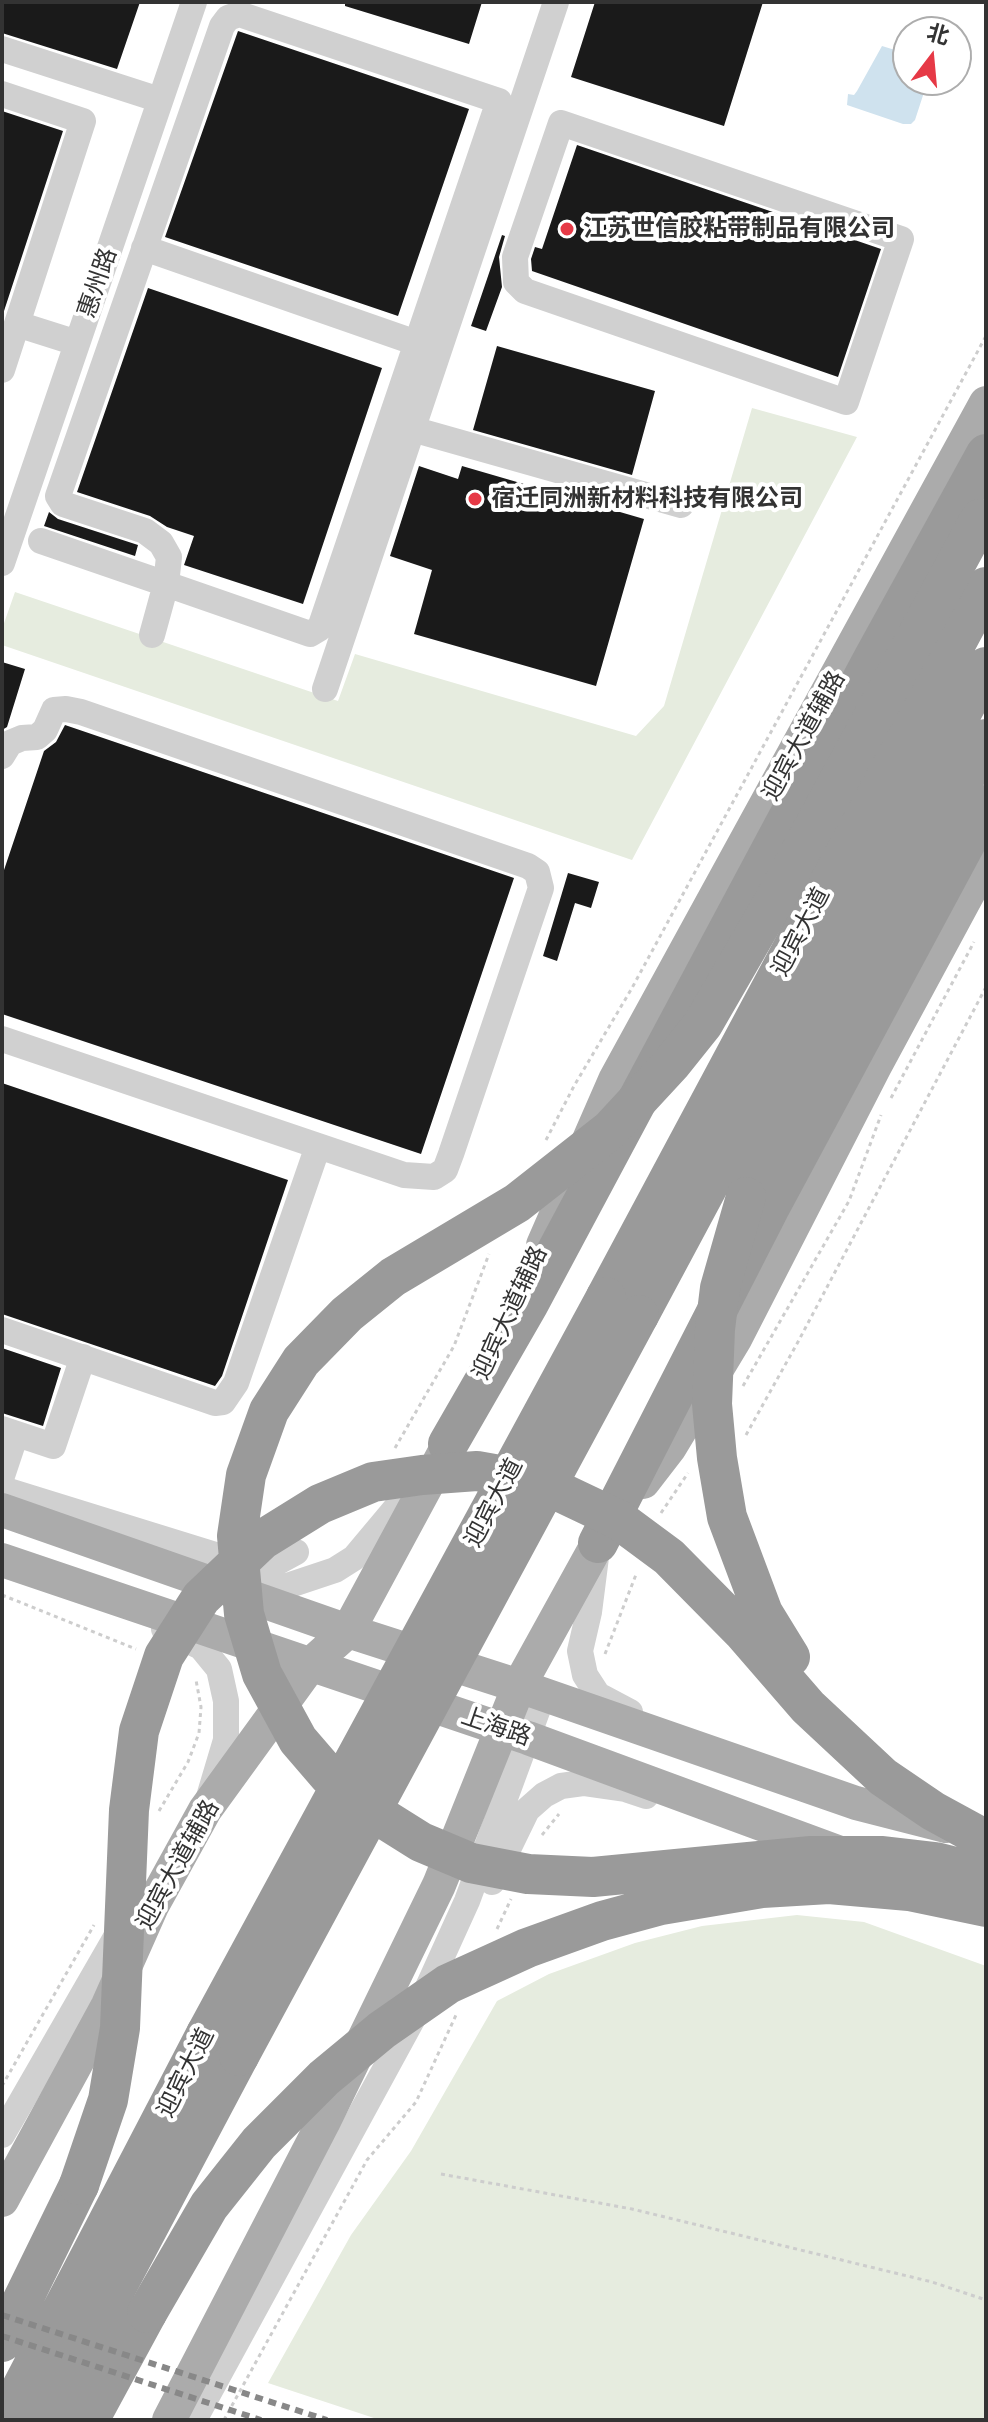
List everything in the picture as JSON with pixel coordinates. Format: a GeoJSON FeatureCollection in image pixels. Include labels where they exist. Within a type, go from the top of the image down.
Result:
{"type":"FeatureCollection","features":[{"type":"Feature","properties":{"kind":"highway"},"geometry":{"type":"LineString","coordinates":[[448,1444],[536,1291],[873,659],[986,454]]}},
{"type":"Feature","properties":{"kind":"highway"},"geometry":{"type":"LineString","coordinates":[[983,514],[774,901],[703,1024],[610,1130],[517,1203],[393,1277],[347,1314],[301,1361],[269,1411],[246,1475],[237,1536],[244,1614],[262,1674],[298,1740],[329,1776],[362,1805],[421,1842],[471,1863],[528,1874],[593,1877],[811,1856],[883,1856],[935,1862],[986,1875]]}},
{"type":"Feature","properties":{"kind":"highway","name":"迎宾大道"},"geometry":{"type":"LineString","coordinates":[[46,2420],[239,2056],[986,587]]}},
{"type":"Feature","properties":{"kind":"highway","name":"迎宾大道"},"geometry":{"type":"LineString","coordinates":[[5,2420],[206,2034],[986,667]]}},
{"type":"Feature","properties":{"kind":"highway"},"geometry":{"type":"LineString","coordinates":[[986,739],[787,1104],[746,1197],[720,1288],[712,1404],[727,1517],[763,1613],[789,1656],[814,1689],[856,1734],[986,1836]]}},
{"type":"Feature","properties":{"kind":"highway"},"geometry":{"type":"LineString","coordinates":[[598,1543],[770,1207],[986,805]]}},
{"type":"Feature","properties":{"kind":"highway"},"geometry":{"type":"LineString","coordinates":[[2,2342],[79,2185],[108,2100],[120,2028],[133,1778],[139,1731],[164,1656],[201,1598],[262,1540],[320,1504],[373,1482],[477,1471],[539,1482],[619,1520],[669,1557],[743,1632],[808,1707],[883,1777],[933,1811],[986,1836]]}},
{"type":"Feature","properties":{"kind":"highway"},"geometry":{"type":"LineString","coordinates":[[89,2420],[209,2206],[259,2143],[324,2078],[382,2030],[448,1984],[527,1948],[602,1921],[661,1905],[748,1890],[829,1884],[909,1891],[986,1906]]}},
{"type":"Feature","properties":{"kind":"main road","name":"迎宾大道辅路"},"geometry":{"type":"LineString","coordinates":[[2,2200],[108,2005],[152,1906],[205,1810],[311,1664],[348,1631],[448,1444],[541,1249],[615,1080],[986,403]]}},
{"type":"Feature","properties":{"kind":"main road"},"geometry":{"type":"LineString","coordinates":[[169,2420],[323,2123],[515,1734],[531,1691],[598,1543],[670,1447],[735,1339],[875,1066],[986,860]]}},
{"type":"Feature","properties":{"kind":"main road","name":"上海路"},"geometry":{"type":"LineString","coordinates":[[2,1510],[856,1803],[986,1836]]}},
{"type":"Feature","properties":{"kind":"main road","name":"上海路"},"geometry":{"type":"LineString","coordinates":[[2,1561],[515,1734],[986,1906]]}},
{"type":"Feature","properties":{"kind":"street","name":"惠州路"},"geometry":{"type":"LineString","coordinates":[[2,563],[194,2]]}},
{"type":"Feature","properties":{"kind":"street"},"geometry":{"type":"LineString","coordinates":[[41,541],[310,634],[320,628],[428,347],[491,196],[556,2]]}},
{"type":"Feature","properties":{"kind":"street"},"geometry":{"type":"LineString","coordinates":[[152,635],[166,584],[169,557],[161,543],[145,531],[63,504],[58,496],[222,26],[228,18],[239,14],[499,101],[428,347],[412,429],[325,689]]}},
{"type":"Feature","properties":{"kind":"street"},"geometry":{"type":"LineString","coordinates":[[2,49],[160,100]]}},
{"type":"Feature","properties":{"kind":"street"},"geometry":{"type":"LineString","coordinates":[[2,94],[83,121],[2,370]]}},
{"type":"Feature","properties":{"kind":"street"},"geometry":{"type":"LineString","coordinates":[[561,123],[901,239],[846,402],[525,291],[516,282],[514,270],[515,257],[531,209],[561,123]]}},
{"type":"Feature","properties":{"kind":"street"},"geometry":{"type":"LineString","coordinates":[[491,196],[531,209]]}},
{"type":"Feature","properties":{"kind":"street"},"geometry":{"type":"LineString","coordinates":[[144,248],[428,347]]}},
{"type":"Feature","properties":{"kind":"street"},"geometry":{"type":"LineString","coordinates":[[17,324],[77,343]]}},
{"type":"Feature","properties":{"kind":"street"},"geometry":{"type":"LineString","coordinates":[[412,429],[681,505]]}},
{"type":"Feature","properties":{"kind":"street"},"geometry":{"type":"LineString","coordinates":[[2,756],[10,743],[37,737],[45,730],[54,710],[81,712],[513,861],[537,872],[541,888],[445,1170],[434,1177],[418,1178],[2,1039]]}},
{"type":"Feature","properties":{"kind":"street"},"geometry":{"type":"LineString","coordinates":[[2,1330],[215,1403],[223,1402],[236,1383],[318,1146]]}},
{"type":"Feature","properties":{"kind":"street"},"geometry":{"type":"LineString","coordinates":[[2,1476],[9,1431],[53,1446],[83,1357]]}},
{"type":"Feature","properties":{"kind":"street"},"geometry":{"type":"LineString","coordinates":[[2,1510],[62,1522],[172,1562],[255,1587],[284,1587],[335,1570],[354,1558],[448,1444]]}},
{"type":"Feature","properties":{"kind":"street"},"geometry":{"type":"LineString","coordinates":[[2,1489],[228,1559],[274,1564],[296,1552]]}},
{"type":"Feature","properties":{"kind":"street"},"geometry":{"type":"LineString","coordinates":[[598,1543],[589,1612],[580,1651],[585,1675],[598,1695],[620,1708],[681,1734],[856,1803]]}},
{"type":"Feature","properties":{"kind":"street"},"geometry":{"type":"LineString","coordinates":[[2,1561],[105,1602],[201,1647],[219,1669],[226,1701],[226,1740],[205,1810],[150,1879],[2,2135]]}},
{"type":"Feature","properties":{"kind":"street"},"geometry":{"type":"LineString","coordinates":[[194,2420],[418,2009],[467,1901],[515,1734]]}},
{"type":"Feature","properties":{"kind":"street"},"geometry":{"type":"LineString","coordinates":[[344,2146],[421,2029],[527,1810],[544,1795],[561,1786],[583,1783],[625,1789],[876,1866]]}},
{"type":"Feature","properties":{"kind":"path"},"geometry":{"type":"LineString","coordinates":[[746,1435],[986,987]]}},
{"type":"Feature","properties":{"kind":"path"},"geometry":{"type":"LineString","coordinates":[[2,1595],[138,1650]]}},
{"type":"Feature","properties":{"kind":"path"},"geometry":{"type":"LineString","coordinates":[[441,2174],[632,2209],[932,2282],[986,2300]]}},
{"type":"Feature","properties":{"kind":"shaded area"},"geometry":{"type":"Polygon","coordinates":[[[752,408],[857,437],[632,860],[2,645],[2,629],[15,592],[338,701],[355,654],[636,736],[664,706],[752,408]]]}},
{"type":"Feature","properties":{"kind":"shaded area"},"geometry":{"type":"Polygon","coordinates":[[[797,1915],[864,1922],[986,1966],[986,2420],[380,2420],[268,2383],[351,2235],[411,2151],[497,2001],[549,1974],[635,1943],[702,1926],[797,1915]]]}},
{"type":"Feature","properties":{"kind":"water"},"geometry":{"type":"Polygon","coordinates":[[[882,46],[892,49],[892,96],[923,96],[915,120],[911,124],[903,124],[847,105],[848,94],[854,95],[882,46]]]}},
{"type":"Feature","properties":{"kind":"building"},"geometry":{"type":"Polygon","coordinates":[[[2,2],[140,2],[117,69],[2,33],[2,2]]]}},
{"type":"Feature","properties":{"kind":"building"},"geometry":{"type":"Polygon","coordinates":[[[345,2],[482,2],[469,44],[345,6],[345,2]]]}},
{"type":"Feature","properties":{"kind":"building"},"geometry":{"type":"Polygon","coordinates":[[[595,2],[763,2],[724,126],[571,77],[595,2]]]}},
{"type":"Feature","properties":{"kind":"building"},"geometry":{"type":"Polygon","coordinates":[[[238,31],[469,109],[398,316],[165,237],[238,31]]]}},
{"type":"Feature","properties":{"kind":"building"},"geometry":{"type":"Polygon","coordinates":[[[2,111],[63,131],[4,311],[2,310],[2,111]]]}},
{"type":"Feature","properties":{"kind":"building"},"geometry":{"type":"Polygon","coordinates":[[[577,145],[881,249],[838,377],[532,271],[531,259],[535,247],[542,249],[577,145]]]}},
{"type":"Feature","properties":{"kind":"building"},"geometry":{"type":"Polygon","coordinates":[[[502,235],[505,236],[499,257],[502,287],[486,331],[471,326],[502,235]]]}},
{"type":"Feature","properties":{"kind":"building"},"geometry":{"type":"Polygon","coordinates":[[[148,288],[382,368],[303,604],[184,565],[194,536],[167,527],[150,516],[77,492],[148,288]]]}},
{"type":"Feature","properties":{"kind":"building"},"geometry":{"type":"Polygon","coordinates":[[[497,346],[655,391],[632,475],[473,430],[497,346]]]}},
{"type":"Feature","properties":{"kind":"building"},"geometry":{"type":"Polygon","coordinates":[[[419,466],[458,479],[462,466],[644,519],[596,686],[414,634],[432,570],[390,556],[419,466]]]}},
{"type":"Feature","properties":{"kind":"building"},"geometry":{"type":"Polygon","coordinates":[[[49,512],[58,519],[138,545],[135,556],[44,526],[49,512]]]}},
{"type":"Feature","properties":{"kind":"building"},"geometry":{"type":"Polygon","coordinates":[[[2,662],[25,669],[7,727],[2,730],[2,662]]]}},
{"type":"Feature","properties":{"kind":"building"},"geometry":{"type":"Polygon","coordinates":[[[65,725],[514,878],[421,1154],[2,1014],[2,876],[44,751],[56,742],[65,725]]]}},
{"type":"Feature","properties":{"kind":"building"},"geometry":{"type":"Polygon","coordinates":[[[568,873],[599,882],[591,908],[575,903],[557,961],[543,956],[568,873]]]}},
{"type":"Feature","properties":{"kind":"building"},"geometry":{"type":"Polygon","coordinates":[[[2,1083],[288,1180],[222,1376],[215,1386],[2,1314],[2,1083]]]}},
{"type":"Feature","properties":{"kind":"building"},"geometry":{"type":"Polygon","coordinates":[[[2,1348],[61,1368],[43,1426],[2,1413],[2,1348]]]}},
{"type":"Feature","properties":{"kind":"railway"},"geometry":{"type":"LineString","coordinates":[[2,2315],[327,2420]]}},
{"type":"Feature","properties":{"kind":"railway"},"geometry":{"type":"LineString","coordinates":[[2,2336],[261,2420]]}},
{"type":"Feature","properties":{"kind":"place","name":"江苏世信胶粘带制品有限公司"},"geometry":{"type":"Point","coordinates":[567,229]}},
{"type":"Feature","properties":{"kind":"place","name":"宿迁同洲新材料科技有限公司"},"geometry":{"type":"Point","coordinates":[475,499]}}]}
